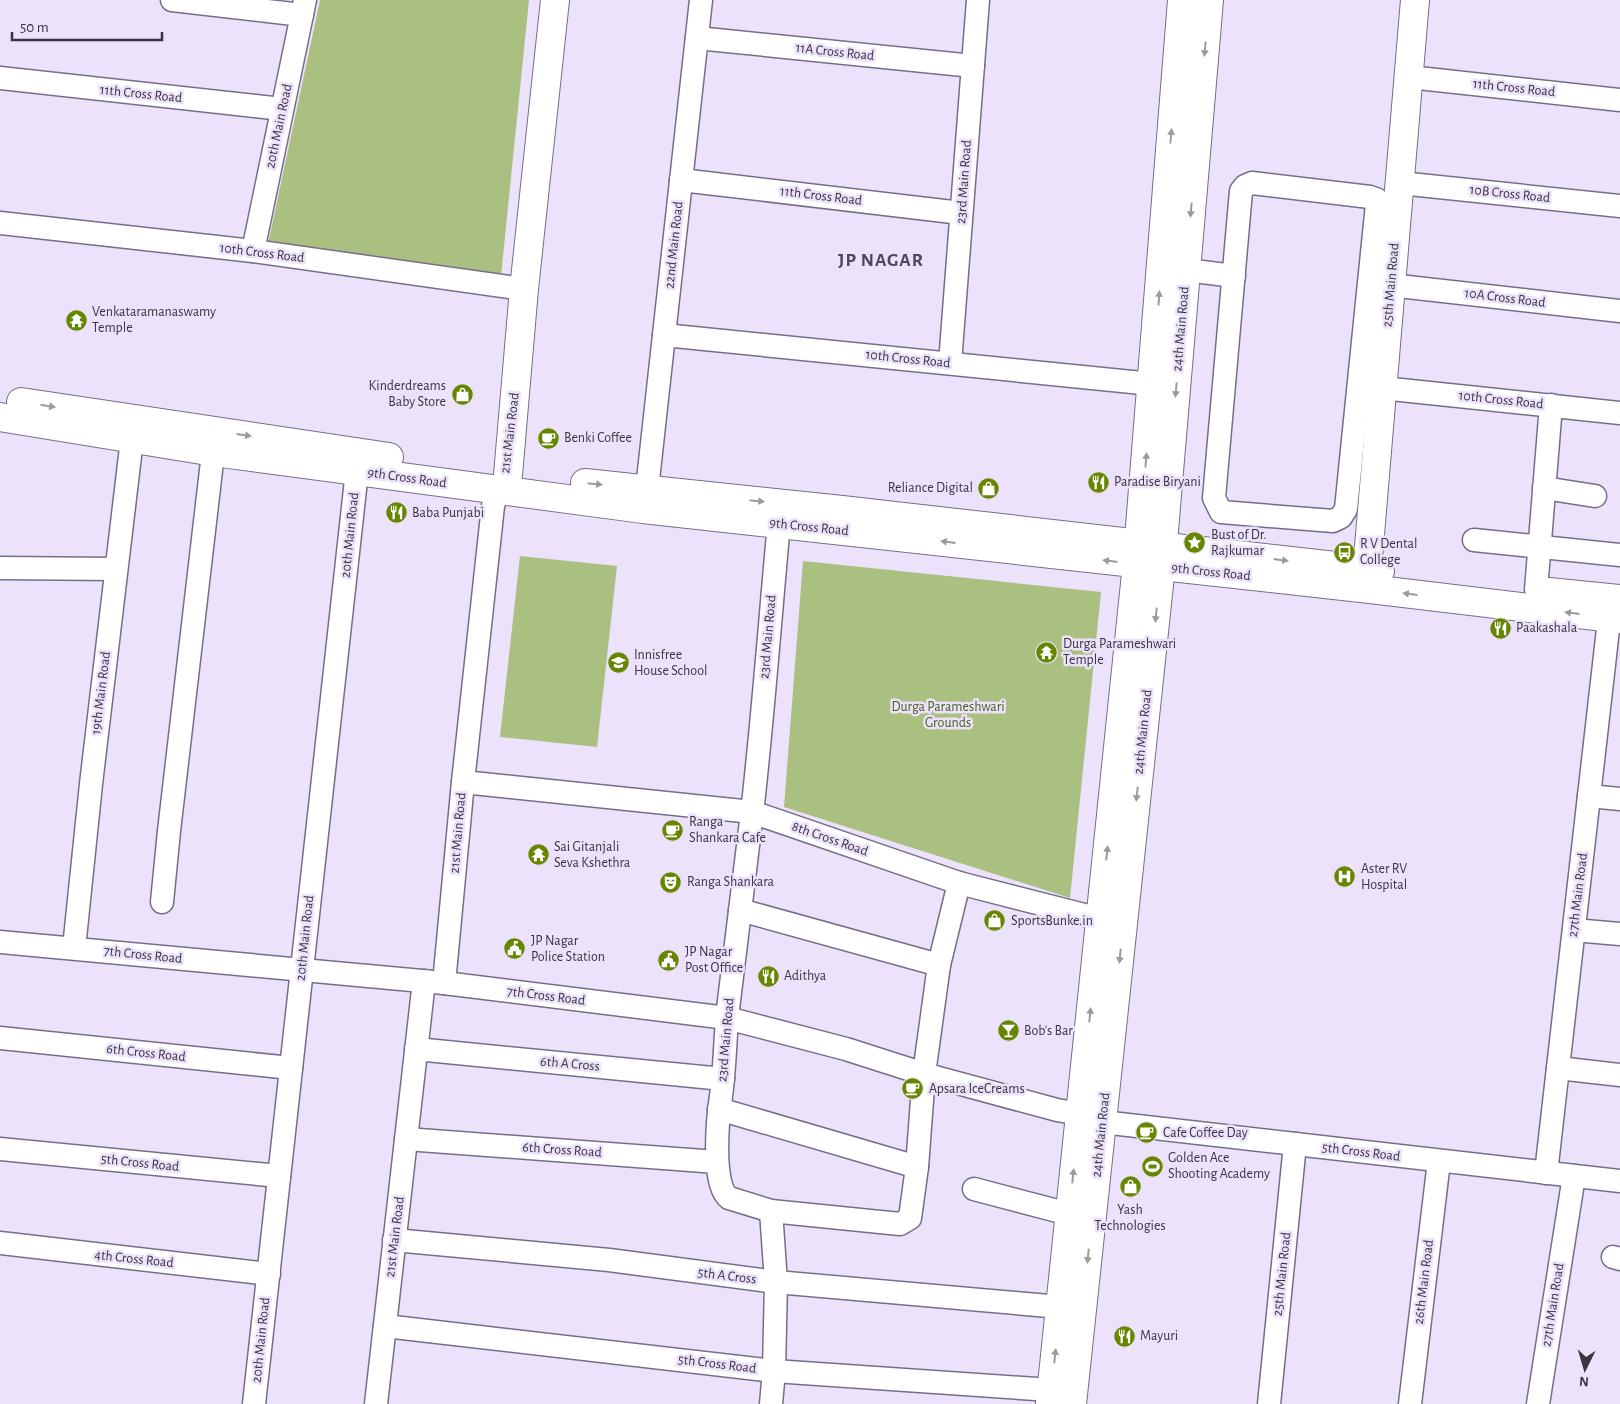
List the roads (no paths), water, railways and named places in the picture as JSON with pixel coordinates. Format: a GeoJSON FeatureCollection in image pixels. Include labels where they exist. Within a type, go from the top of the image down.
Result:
{"type":"FeatureCollection","features":[{"type":"Feature","properties":{"kind":"main road","name":"21st Main Road"},"geometry":{"type":"LineString","coordinates":[[503,483],[555,0]]}},
{"type":"Feature","properties":{"kind":"main road","name":"24th Main Road"},"geometry":{"type":"LineString","coordinates":[[1058,1399],[1091,1118],[1150,555],[1152,384],[1182,0]]}},
{"type":"Feature","properties":{"kind":"main road","name":"24th Main Road"},"geometry":{"type":"LineString","coordinates":[[1058,1399],[1060,1308],[1069,1214],[1091,1118],[1100,919],[1150,555],[1186,270],[1209,0]]}},
{"type":"Feature","properties":{"kind":"main road","name":"25th Main Road"},"geometry":{"type":"LineString","coordinates":[[1367,570],[1368,416],[1382,388],[1415,0]]}},
{"type":"Feature","properties":{"kind":"main road","name":"9th Cross Road"},"geometry":{"type":"LineString","coordinates":[[0,398],[357,471],[503,483],[647,489],[1150,555],[1370,589],[1615,608]]}},
{"type":"Feature","properties":{"kind":"main road","name":"9th Cross Road"},"geometry":{"type":"LineString","coordinates":[[0,417],[132,439],[215,441],[503,483],[643,509],[779,523],[1150,555],[1367,570],[1536,590],[1615,608]]}},
{"type":"Feature","properties":{"kind":"street"},"geometry":{"type":"LineString","coordinates":[[172,0],[303,7]]}},
{"type":"Feature","properties":{"kind":"street","name":"22nd Main Road"},"geometry":{"type":"LineString","coordinates":[[647,489],[701,0]]}},
{"type":"Feature","properties":{"kind":"street","name":"23rd Main Road"},"geometry":{"type":"LineString","coordinates":[[950,364],[978,0]]}},
{"type":"Feature","properties":{"kind":"street","name":"20th Main Road"},"geometry":{"type":"LineString","coordinates":[[253,251],[303,7]]}},
{"type":"Feature","properties":{"kind":"street","name":"11A Cross Road"},"geometry":{"type":"LineString","coordinates":[[697,38],[973,66]]}},
{"type":"Feature","properties":{"kind":"street","name":"11th Cross Road"},"geometry":{"type":"LineString","coordinates":[[1408,77],[1620,100]]}},
{"type":"Feature","properties":{"kind":"street","name":"11th Cross Road"},"geometry":{"type":"LineString","coordinates":[[0,78],[282,109]]}},
{"type":"Feature","properties":{"kind":"street","name":"11th Cross Road"},"geometry":{"type":"LineString","coordinates":[[681,180],[962,213]]}},
{"type":"Feature","properties":{"kind":"street"},"geometry":{"type":"LineString","coordinates":[[1252,183],[1376,199],[1368,416],[1346,509],[1342,517],[1333,521],[1221,512],[1214,498],[1234,276],[1241,191],[1244,186],[1252,183]]}},
{"type":"Feature","properties":{"kind":"street","name":"10B Cross Road"},"geometry":{"type":"LineString","coordinates":[[1400,183],[1620,206]]}},
{"type":"Feature","properties":{"kind":"street","name":"10th Cross Road"},"geometry":{"type":"LineString","coordinates":[[0,223],[253,251],[524,289]]}},
{"type":"Feature","properties":{"kind":"street"},"geometry":{"type":"LineString","coordinates":[[1186,270],[1234,276]]}},
{"type":"Feature","properties":{"kind":"street","name":"10A Cross Road"},"geometry":{"type":"LineString","coordinates":[[1390,285],[1620,311]]}},
{"type":"Feature","properties":{"kind":"street","name":"10th Cross Road"},"geometry":{"type":"LineString","coordinates":[[664,335],[1152,384]]}},
{"type":"Feature","properties":{"kind":"street","name":"10th Cross Road"},"geometry":{"type":"LineString","coordinates":[[1382,388],[1620,412]]}},
{"type":"Feature","properties":{"kind":"street"},"geometry":{"type":"LineString","coordinates":[[1536,590],[1551,405]]}},
{"type":"Feature","properties":{"kind":"street","name":"19th Main Road"},"geometry":{"type":"LineString","coordinates":[[74,948],[91,784],[132,439]]}},
{"type":"Feature","properties":{"kind":"street"},"geometry":{"type":"LineString","coordinates":[[162,902],[168,831],[215,441]]}},
{"type":"Feature","properties":{"kind":"street","name":"20th Main Road"},"geometry":{"type":"LineString","coordinates":[[254,1404],[357,471]]}},
{"type":"Feature","properties":{"kind":"street","name":"21st Main Road"},"geometry":{"type":"LineString","coordinates":[[376,1404],[416,1049],[434,982],[463,782],[493,506],[503,483]]}},
{"type":"Feature","properties":{"kind":"street"},"geometry":{"type":"LineString","coordinates":[[1544,488],[1595,496]]}},
{"type":"Feature","properties":{"kind":"street","name":"23rd Main Road"},"geometry":{"type":"LineString","coordinates":[[770,1211],[725,1196],[722,1190],[717,1162],[727,1018],[752,812],[779,523]]}},
{"type":"Feature","properties":{"kind":"street"},"geometry":{"type":"LineString","coordinates":[[1474,540],[1620,555]]}},
{"type":"Feature","properties":{"kind":"street"},"geometry":{"type":"LineString","coordinates":[[0,568],[116,569]]}},
{"type":"Feature","properties":{"kind":"street","name":"27th Main Road"},"geometry":{"type":"LineString","coordinates":[[1546,1173],[1589,796],[1615,608]]}},
{"type":"Feature","properties":{"kind":"street","name":"8th Cross Road"},"geometry":{"type":"LineString","coordinates":[[463,782],[752,812],[959,883],[1100,919]]}},
{"type":"Feature","properties":{"kind":"street"},"geometry":{"type":"LineString","coordinates":[[1589,796],[1620,798]]}},
{"type":"Feature","properties":{"kind":"street"},"geometry":{"type":"LineString","coordinates":[[771,1404],[774,1371],[776,1282],[770,1211],[900,1224],[910,1218],[917,1167],[924,1074],[939,965],[959,883]]}},
{"type":"Feature","properties":{"kind":"street"},"geometry":{"type":"LineString","coordinates":[[740,910],[939,965]]}},
{"type":"Feature","properties":{"kind":"street"},"geometry":{"type":"LineString","coordinates":[[1574,930],[1620,934]]}},
{"type":"Feature","properties":{"kind":"street","name":"7th Cross Road"},"geometry":{"type":"LineString","coordinates":[[0,942],[434,982],[727,1018],[846,1050],[924,1074],[1091,1118]]}},
{"type":"Feature","properties":{"kind":"street","name":"6th Cross Road"},"geometry":{"type":"LineString","coordinates":[[0,1038],[291,1068]]}},
{"type":"Feature","properties":{"kind":"street","name":"6th A Cross"},"geometry":{"type":"LineString","coordinates":[[416,1049],[723,1079]]}},
{"type":"Feature","properties":{"kind":"street"},"geometry":{"type":"LineString","coordinates":[[1558,1068],[1620,1075]]}},
{"type":"Feature","properties":{"kind":"street"},"geometry":{"type":"LineString","coordinates":[[720,1108],[917,1167]]}},
{"type":"Feature","properties":{"kind":"street","name":"5th Cross Road"},"geometry":{"type":"LineString","coordinates":[[1091,1118],[1295,1144],[1620,1181]]}},
{"type":"Feature","properties":{"kind":"street","name":"6th Cross Road"},"geometry":{"type":"LineString","coordinates":[[406,1139],[717,1162]]}},
{"type":"Feature","properties":{"kind":"street","name":"25th Main Road"},"geometry":{"type":"LineString","coordinates":[[1269,1404],[1295,1144]]}},
{"type":"Feature","properties":{"kind":"street","name":"5th Cross Road"},"geometry":{"type":"LineString","coordinates":[[0,1149],[279,1176]]}},
{"type":"Feature","properties":{"kind":"street","name":"26th Main Road"},"geometry":{"type":"LineString","coordinates":[[1410,1404],[1439,1161]]}},
{"type":"Feature","properties":{"kind":"street","name":"27th Main Road"},"geometry":{"type":"LineString","coordinates":[[1538,1404],[1574,1176]]}},
{"type":"Feature","properties":{"kind":"street"},"geometry":{"type":"LineString","coordinates":[[974,1189],[1069,1214]]}},
{"type":"Feature","properties":{"kind":"street","name":"5th A Cross"},"geometry":{"type":"LineString","coordinates":[[394,1240],[609,1260],[776,1282],[1060,1308]]}},
{"type":"Feature","properties":{"kind":"street","name":"4th Cross Road"},"geometry":{"type":"LineString","coordinates":[[0,1244],[268,1274]]}},
{"type":"Feature","properties":{"kind":"street","name":"5th Cross Road"},"geometry":{"type":"LineString","coordinates":[[385,1326],[774,1371],[1058,1399]]}},
{"type":"Feature","properties":{"kind":"place","name":"Venkataramanaswamy Temple"},"geometry":{"type":"Point","coordinates":[76,320]}},
{"type":"Feature","properties":{"kind":"place","name":"Kinderdreams Baby Store"},"geometry":{"type":"Point","coordinates":[462,394]}},
{"type":"Feature","properties":{"kind":"place","name":"Benki Coffee"},"geometry":{"type":"Point","coordinates":[548,438]}},
{"type":"Feature","properties":{"kind":"place","name":"Paradise Biryani"},"geometry":{"type":"Point","coordinates":[1098,482]}},
{"type":"Feature","properties":{"kind":"place","name":"Reliance Digital"},"geometry":{"type":"Point","coordinates":[989,488]}},
{"type":"Feature","properties":{"kind":"place","name":"Baba Punjabi"},"geometry":{"type":"Point","coordinates":[396,513]}},
{"type":"Feature","properties":{"kind":"place","name":"Bust of Dr. Rajkumar"},"geometry":{"type":"Point","coordinates":[1195,543]}},
{"type":"Feature","properties":{"kind":"place","name":"R V Dental College"},"geometry":{"type":"Point","coordinates":[1344,552]}},
{"type":"Feature","properties":{"kind":"place","name":"Paakashala"},"geometry":{"type":"Point","coordinates":[1500,628]}},
{"type":"Feature","properties":{"kind":"place","name":"Durga Parameshwari Temple"},"geometry":{"type":"Point","coordinates":[1047,652]}},
{"type":"Feature","properties":{"kind":"place","name":"Innisfree House School"},"geometry":{"type":"Point","coordinates":[618,663]}},
{"type":"Feature","properties":{"kind":"place","name":"Ranga Shankara Cafe"},"geometry":{"type":"Point","coordinates":[673,830]}},
{"type":"Feature","properties":{"kind":"place","name":"Sai Gitanjali Seva Kshethra"},"geometry":{"type":"Point","coordinates":[538,855]}},
{"type":"Feature","properties":{"kind":"place","name":"Aster RV Hospital"},"geometry":{"type":"Point","coordinates":[1345,877]}},
{"type":"Feature","properties":{"kind":"place","name":"Ranga Shankara"},"geometry":{"type":"Point","coordinates":[671,882]}},
{"type":"Feature","properties":{"kind":"place","name":"SportsBunke.in"},"geometry":{"type":"Point","coordinates":[995,921]}},
{"type":"Feature","properties":{"kind":"place","name":"JP Nagar Police Station"},"geometry":{"type":"Point","coordinates":[515,949]}},
{"type":"Feature","properties":{"kind":"place","name":"JP Nagar Post Office"},"geometry":{"type":"Point","coordinates":[669,960]}},
{"type":"Feature","properties":{"kind":"place","name":"Adithya"},"geometry":{"type":"Point","coordinates":[768,976]}},
{"type":"Feature","properties":{"kind":"place","name":"Bob's Bar"},"geometry":{"type":"Point","coordinates":[1008,1031]}},
{"type":"Feature","properties":{"kind":"place","name":"Apsara IceCreams"},"geometry":{"type":"Point","coordinates":[913,1089]}},
{"type":"Feature","properties":{"kind":"place","name":"Cafe Coffee Day"},"geometry":{"type":"Point","coordinates":[1147,1133]}},
{"type":"Feature","properties":{"kind":"place","name":"Golden Ace Shooting Academy"},"geometry":{"type":"Point","coordinates":[1152,1166]}},
{"type":"Feature","properties":{"kind":"place","name":"Yash Technologies"},"geometry":{"type":"Point","coordinates":[1130,1187]}},
{"type":"Feature","properties":{"kind":"place","name":"Mayuri"},"geometry":{"type":"Point","coordinates":[1124,1336]}},
{"type":"Feature","properties":{"kind":"district","name":"JP NAGAR"},"geometry":{"type":"Point","coordinates":[881,260]}},
{"type":"Feature","properties":{"kind":"park label","name":"Durga Parameshwari Grounds"},"geometry":{"type":"Point","coordinates":[948,716]}}]}
